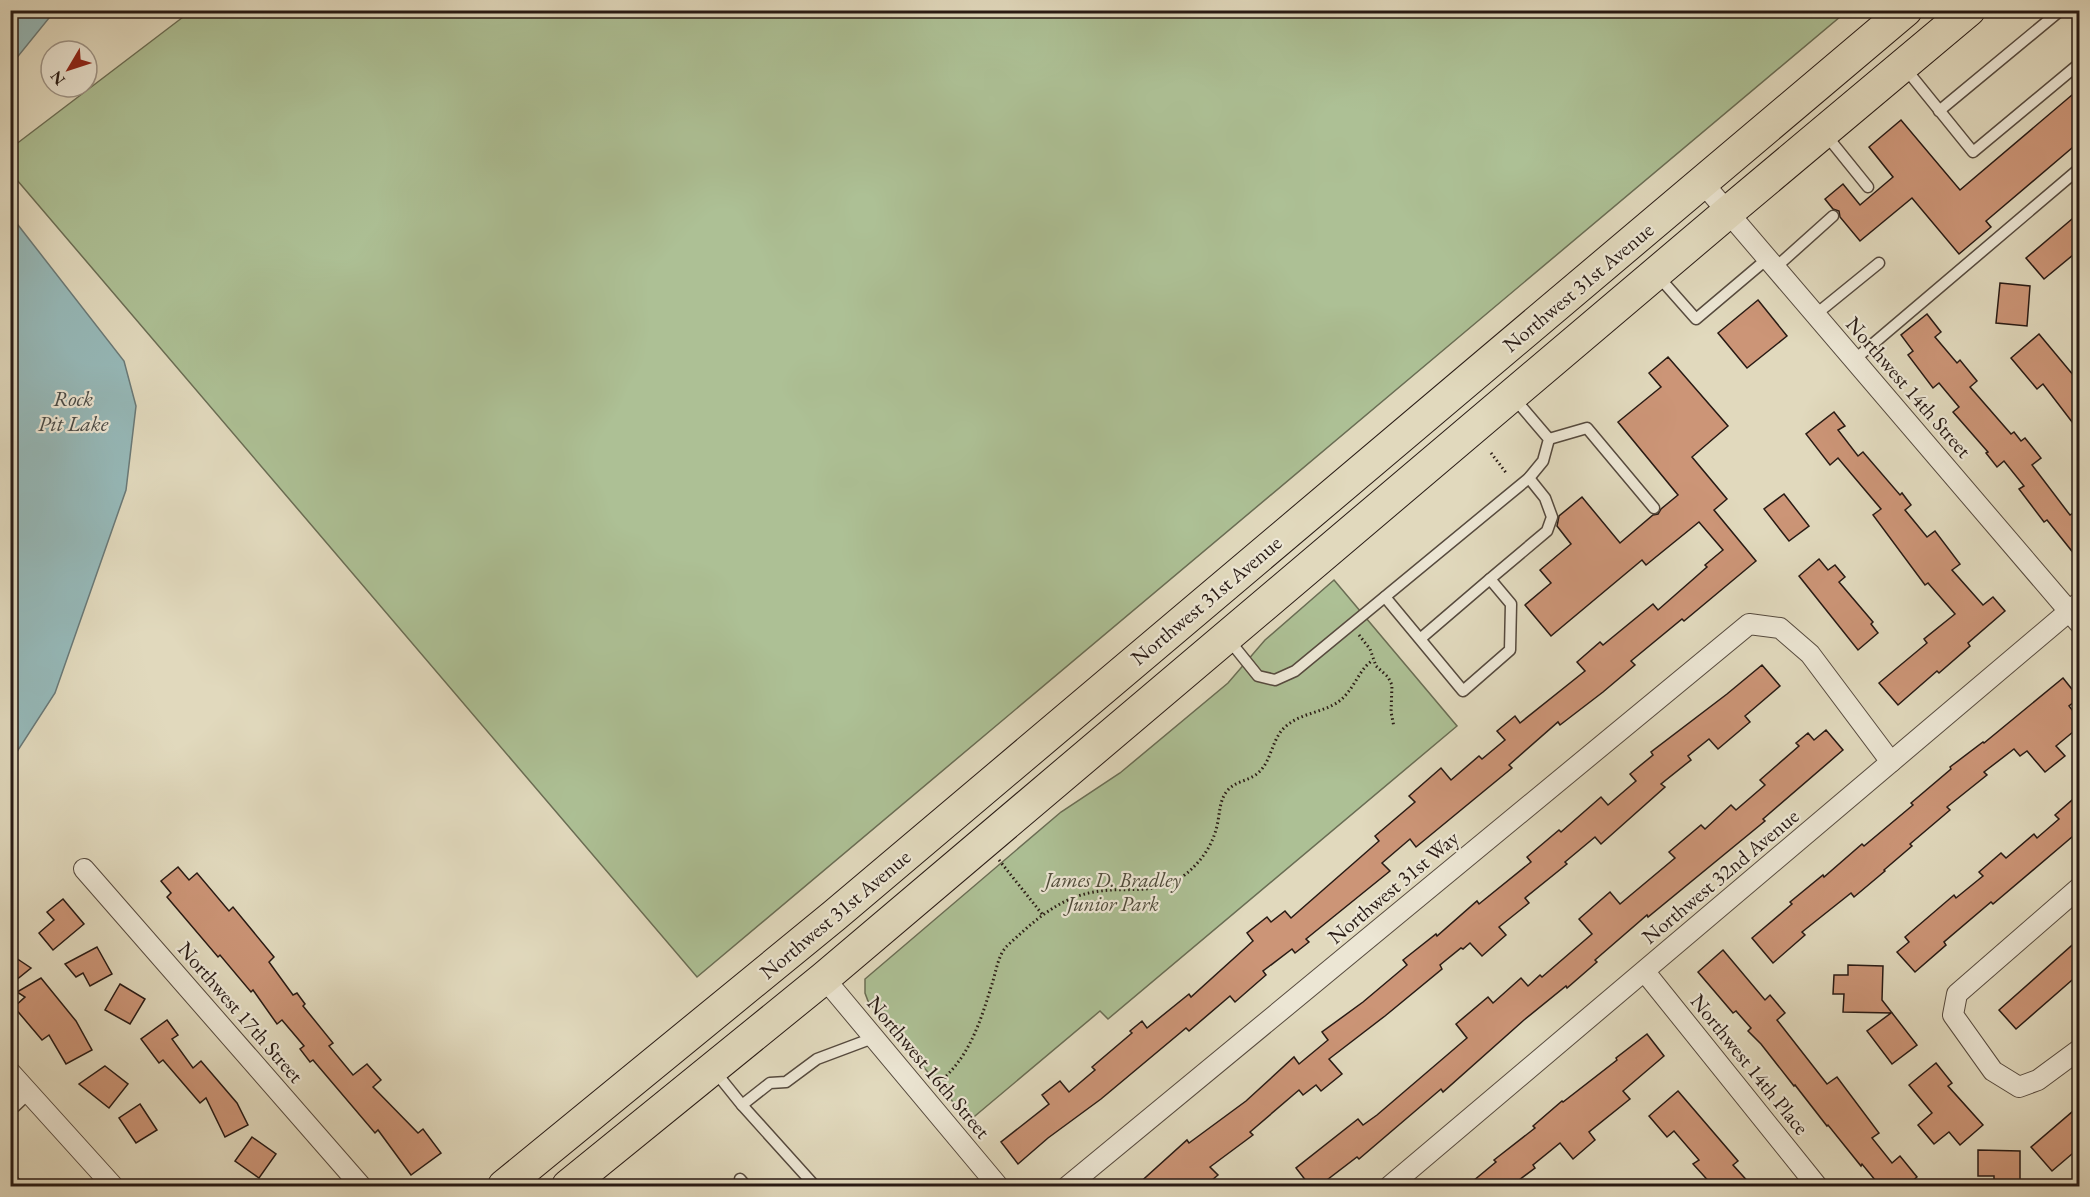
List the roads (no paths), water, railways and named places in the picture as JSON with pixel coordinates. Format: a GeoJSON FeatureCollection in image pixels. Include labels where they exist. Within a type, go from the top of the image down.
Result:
{"type":"FeatureCollection","features":[{"type":"Feature","properties":{"kind":"main road","name":"Northwest 31st Avenue"},"geometry":{"type":"LineString","coordinates":[[511,1184],[835,915],[1906,10]]}},
{"type":"Feature","properties":{"kind":"main road","name":"Northwest 31st Avenue"},"geometry":{"type":"LineString","coordinates":[[568,1186],[824,978],[1969,10]]}},
{"type":"Feature","properties":{"kind":"main road"},"geometry":{"type":"LineString","coordinates":[[824,978],[819,958],[821,938],[835,915]]}},
{"type":"Feature","properties":{"kind":"street","name":"Northwest 14th Street"},"geometry":{"type":"LineString","coordinates":[[1702,182],[1854,360],[2076,612]]}},
{"type":"Feature","properties":{"kind":"street","name":"Northwest 32nd Avenue"},"geometry":{"type":"LineString","coordinates":[[1390,1186],[1891,762],[2076,612]]}},
{"type":"Feature","properties":{"kind":"street","name":"Northwest 31st Way"},"geometry":{"type":"LineString","coordinates":[[1068,1186],[1749,624],[1780,628],[1810,654],[1891,762]]}},
{"type":"Feature","properties":{"kind":"street","name":"Northwest 17th Street"},"geometry":{"type":"LineString","coordinates":[[84,868],[361,1186]]}},
{"type":"Feature","properties":{"kind":"street"},"geometry":{"type":"LineString","coordinates":[[2079,887],[1957,994],[1953,1014],[1993,1071],[2019,1087],[2038,1080],[2079,1049]]}},
{"type":"Feature","properties":{"kind":"street","name":"Northwest 14th Place"},"geometry":{"type":"LineString","coordinates":[[1645,972],[1817,1186]]}},
{"type":"Feature","properties":{"kind":"street","name":"Northwest 16th Street"},"geometry":{"type":"LineString","coordinates":[[824,978],[998,1186]]}},
{"type":"Feature","properties":{"kind":"street"},"geometry":{"type":"LineString","coordinates":[[10,1072],[113,1186]]}},
{"type":"Feature","properties":{"kind":"lane"},"geometry":{"type":"LineString","coordinates":[[1939,111],[2061,10]]}},
{"type":"Feature","properties":{"kind":"lane"},"geometry":{"type":"LineString","coordinates":[[1903,66],[1973,152],[2079,63]]}},
{"type":"Feature","properties":{"kind":"lane"},"geometry":{"type":"LineString","coordinates":[[1824,132],[1868,187]]}},
{"type":"Feature","properties":{"kind":"lane"},"geometry":{"type":"LineString","coordinates":[[1854,360],[2079,168]]}},
{"type":"Feature","properties":{"kind":"lane"},"geometry":{"type":"LineString","coordinates":[[1656,273],[1696,320],[1833,216]]}},
{"type":"Feature","properties":{"kind":"lane"},"geometry":{"type":"LineString","coordinates":[[1815,315],[1879,263]]}},
{"type":"Feature","properties":{"kind":"lane"},"geometry":{"type":"LineString","coordinates":[[1512,396],[1549,439]]}},
{"type":"Feature","properties":{"kind":"lane"},"geometry":{"type":"LineString","coordinates":[[1549,439],[1587,428],[1654,508]]}},
{"type":"Feature","properties":{"kind":"lane"},"geometry":{"type":"LineString","coordinates":[[1226,638],[1258,676],[1275,680],[1295,671],[1529,478],[1543,461],[1549,439]]}},
{"type":"Feature","properties":{"kind":"lane"},"geometry":{"type":"LineString","coordinates":[[1420,639],[1547,531],[1552,517],[1545,498],[1529,478]]}},
{"type":"Feature","properties":{"kind":"lane"},"geometry":{"type":"LineString","coordinates":[[1385,597],[1462,691],[1510,650],[1511,604],[1490,579]]}},
{"type":"Feature","properties":{"kind":"lane"},"geometry":{"type":"LineString","coordinates":[[742,1105],[770,1083],[786,1082],[817,1059],[873,1038]]}},
{"type":"Feature","properties":{"kind":"lane"},"geometry":{"type":"LineString","coordinates":[[712,1068],[815,1186]]}},
{"type":"Feature","properties":{"kind":"lane"},"geometry":{"type":"LineString","coordinates":[[10,1111],[30,1093]]}},
{"type":"Feature","properties":{"kind":"lane"},"geometry":{"type":"LineString","coordinates":[[10,1178],[18,1186]]}},
{"type":"Feature","properties":{"kind":"water"},"geometry":{"type":"Polygon","coordinates":[[[11,10],[57,11],[11,65],[11,10]]]}},
{"type":"Feature","properties":{"kind":"water","name":"Rock Pit Lake"},"geometry":{"type":"Polygon","coordinates":[[[11,216],[124,361],[136,406],[126,490],[55,693],[11,761],[11,216]]]}},
{"type":"Feature","properties":{"kind":"park label","name":"James D. Bradley Junior Park"},"geometry":{"type":"Point","coordinates":[1113,891]}}]}
